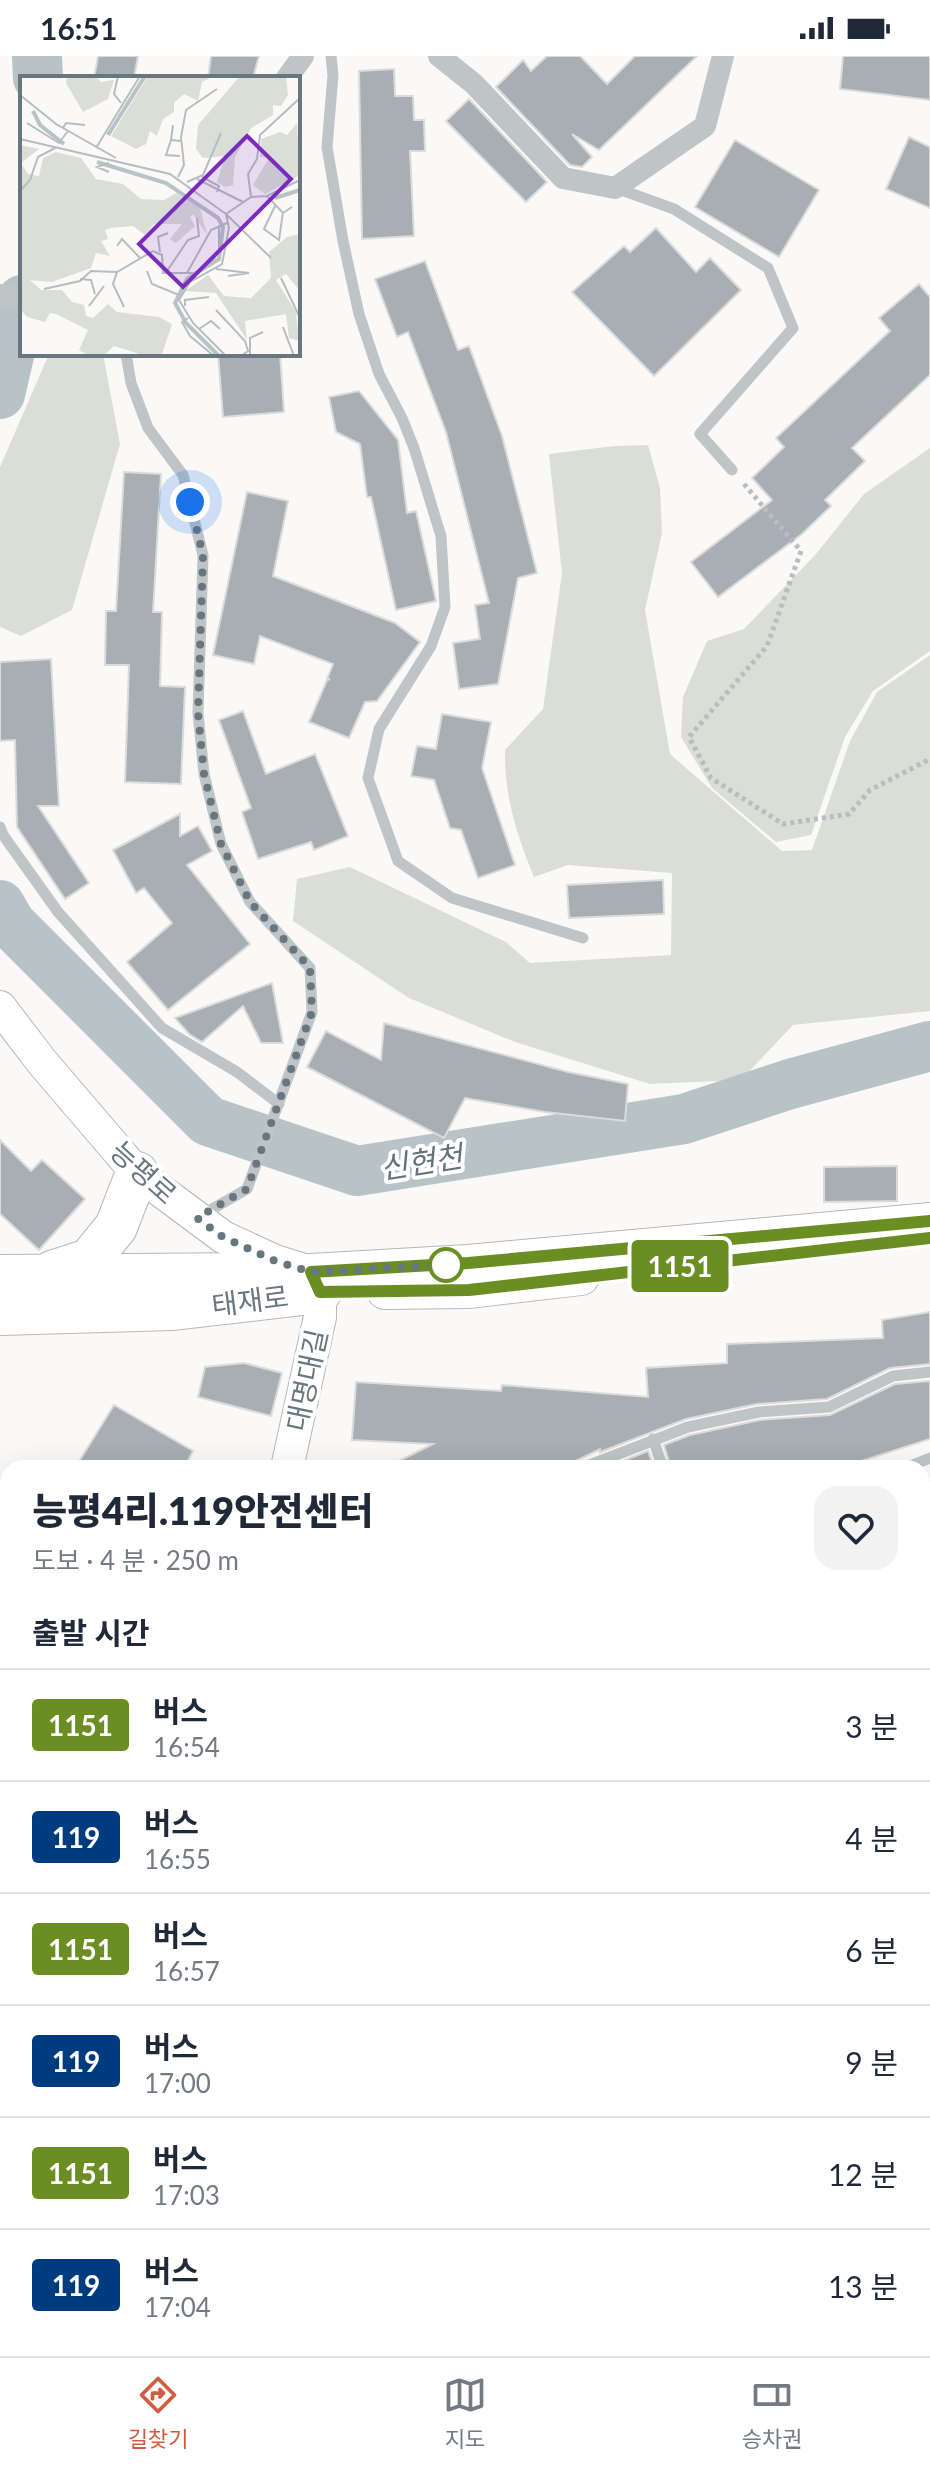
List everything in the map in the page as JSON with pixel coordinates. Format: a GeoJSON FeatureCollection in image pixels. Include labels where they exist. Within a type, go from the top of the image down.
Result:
{"type":"FeatureCollection","features":[{"type":"Feature","properties":{"kind":"highway"},"geometry":{"type":"LineString","coordinates":[[19,1276],[89,1260],[116,1227],[137,1173]]}},
{"type":"Feature","properties":{"kind":"highway","name":"태재로"},"geometry":{"type":"LineString","coordinates":[[19,1276],[163,1276],[316,1282]]}},
{"type":"Feature","properties":{"kind":"highway","name":"태재로"},"geometry":{"type":"LineString","coordinates":[[0,1314],[173,1309],[316,1282]]}},
{"type":"Feature","properties":{"kind":"main road","name":"능평로"},"geometry":{"type":"LineString","coordinates":[[0,1007],[42,1062],[137,1173],[236,1243],[316,1282]]}},
{"type":"Feature","properties":{"kind":"main road","name":"태재로"},"geometry":{"type":"LineString","coordinates":[[316,1282],[468,1263],[930,1221]]}},
{"type":"Feature","properties":{"kind":"main road","name":"태재로"},"geometry":{"type":"LineString","coordinates":[[316,1282],[469,1290],[930,1238]]}},
{"type":"Feature","properties":{"kind":"main road","name":"대명대길"},"geometry":{"type":"LineString","coordinates":[[289,1460],[320,1317],[316,1282]]}},
{"type":"Feature","properties":{"kind":"street"},"geometry":{"type":"LineString","coordinates":[[288,76],[303,56]]}},
{"type":"Feature","properties":{"kind":"street"},"geometry":{"type":"LineString","coordinates":[[439,56],[474,84],[563,178],[615,188],[705,126],[723,56]]}},
{"type":"Feature","properties":{"kind":"street"},"geometry":{"type":"LineString","coordinates":[[0,295],[20,298]]}},
{"type":"Feature","properties":{"kind":"lane"},"geometry":{"type":"LineString","coordinates":[[331,56],[333,75],[327,147],[343,241],[359,314],[379,374],[414,448],[441,536],[445,607],[431,646],[379,729],[368,778],[398,861],[452,898],[583,938]]}},
{"type":"Feature","properties":{"kind":"lane"},"geometry":{"type":"LineString","coordinates":[[615,188],[674,209],[768,268],[793,328],[700,434],[732,470]]}},
{"type":"Feature","properties":{"kind":"lane"},"geometry":{"type":"LineString","coordinates":[[126,356],[131,383],[148,428],[183,475],[203,555],[198,713],[204,774],[221,844],[250,902],[310,968],[312,1012],[247,1189],[197,1218]]}},
{"type":"Feature","properties":{"kind":"lane"},"geometry":{"type":"LineString","coordinates":[[0,827],[58,912],[162,1028],[237,1072],[279,1104]]}},
{"type":"Feature","properties":{"kind":"lane"},"geometry":{"type":"LineString","coordinates":[[602,1460],[688,1427],[759,1412],[829,1407],[893,1376],[930,1372]]}},
{"type":"Feature","properties":{"kind":"lane"},"geometry":{"type":"LineString","coordinates":[[653,1439],[660,1460]]}},
{"type":"Feature","properties":{"kind":"path"},"geometry":{"type":"LineString","coordinates":[[732,470],[801,551],[767,646],[689,737],[711,778],[783,824],[849,814],[870,790],[930,759]]}},
{"type":"Feature","properties":{"kind":"shaded area"},"geometry":{"type":"Polygon","coordinates":[[[48,356],[103,356],[120,444],[72,610],[21,636],[0,627],[0,467],[48,356]]]}},
{"type":"Feature","properties":{"kind":"shaded area"},"geometry":{"type":"Polygon","coordinates":[[[648,445],[660,488],[662,533],[645,610],[670,754],[782,851],[812,850],[850,741],[877,692],[930,655],[930,1011],[793,1025],[741,1080],[650,1084],[515,1042],[409,998],[293,921],[297,879],[350,867],[506,942],[530,963],[671,955],[672,873],[568,865],[534,877],[513,815],[505,767],[505,750],[543,709],[562,573],[549,454],[648,445]]]}},
{"type":"Feature","properties":{"kind":"shaded area"},"geometry":{"type":"Polygon","coordinates":[[[930,448],[930,651],[873,691],[845,737],[811,835],[776,842],[712,788],[681,737],[683,697],[707,641],[744,629],[816,554],[864,494],[930,448]]]}},
{"type":"Feature","properties":{"kind":"building"},"geometry":{"type":"Polygon","coordinates":[[[98,56],[138,56],[134,76],[94,76],[98,56]]]}},
{"type":"Feature","properties":{"kind":"building"},"geometry":{"type":"Polygon","coordinates":[[[211,56],[259,56],[254,76],[208,76],[211,56]]]}},
{"type":"Feature","properties":{"kind":"building"},"geometry":{"type":"Polygon","coordinates":[[[547,56],[580,56],[607,84],[635,56],[697,56],[599,150],[572,134],[592,157],[582,167],[570,165],[496,87],[523,60],[531,71],[547,56]]]}},
{"type":"Feature","properties":{"kind":"building"},"geometry":{"type":"Polygon","coordinates":[[[843,56],[930,56],[930,100],[840,89],[843,56]]]}},
{"type":"Feature","properties":{"kind":"building"},"geometry":{"type":"Polygon","coordinates":[[[394,69],[395,96],[413,96],[414,120],[424,120],[425,151],[410,151],[414,236],[362,239],[359,71],[394,69]]]}},
{"type":"Feature","properties":{"kind":"building"},"geometry":{"type":"Polygon","coordinates":[[[469,99],[547,182],[526,202],[446,121],[469,99]]]}},
{"type":"Feature","properties":{"kind":"building"},"geometry":{"type":"Polygon","coordinates":[[[909,137],[930,147],[930,208],[886,189],[909,137]]]}},
{"type":"Feature","properties":{"kind":"building"},"geometry":{"type":"Polygon","coordinates":[[[735,140],[819,190],[779,257],[695,207],[735,140]]]}},
{"type":"Feature","properties":{"kind":"building"},"geometry":{"type":"Polygon","coordinates":[[[656,228],[696,272],[710,258],[741,290],[654,376],[572,292],[624,246],[630,252],[656,228]]]}},
{"type":"Feature","properties":{"kind":"building"},"geometry":{"type":"Polygon","coordinates":[[[425,261],[458,350],[469,346],[502,436],[537,573],[518,578],[498,684],[459,689],[453,643],[480,639],[475,605],[489,603],[446,432],[408,332],[397,337],[375,279],[425,261]]]}},
{"type":"Feature","properties":{"kind":"building"},"geometry":{"type":"Polygon","coordinates":[[[919,284],[930,297],[930,375],[852,448],[865,461],[825,500],[831,506],[802,534],[718,597],[691,562],[772,500],[752,478],[784,447],[776,438],[890,331],[879,318],[919,284]]]}},
{"type":"Feature","properties":{"kind":"building"},"geometry":{"type":"Polygon","coordinates":[[[218,356],[280,356],[284,412],[223,417],[218,356]]]}},
{"type":"Feature","properties":{"kind":"building"},"geometry":{"type":"Polygon","coordinates":[[[359,391],[398,440],[407,513],[416,511],[436,601],[396,610],[371,497],[367,497],[360,444],[336,432],[329,397],[359,391]]]}},
{"type":"Feature","properties":{"kind":"building"},"geometry":{"type":"Polygon","coordinates":[[[124,472],[161,474],[153,612],[162,612],[160,686],[185,687],[181,784],[125,782],[129,665],[105,665],[106,611],[116,611],[124,472]]]}},
{"type":"Feature","properties":{"kind":"building"},"geometry":{"type":"Polygon","coordinates":[[[247,492],[288,501],[273,576],[395,623],[420,642],[377,701],[365,702],[349,738],[309,722],[330,679],[327,679],[333,664],[260,636],[254,664],[213,655],[247,492]]]}},
{"type":"Feature","properties":{"kind":"building"},"geometry":{"type":"Polygon","coordinates":[[[51,659],[59,806],[38,806],[89,883],[65,899],[17,827],[15,740],[0,741],[0,662],[51,659]]]}},
{"type":"Feature","properties":{"kind":"building"},"geometry":{"type":"Polygon","coordinates":[[[243,711],[266,774],[315,754],[348,836],[314,850],[311,842],[258,859],[242,812],[251,808],[219,720],[243,711]]]}},
{"type":"Feature","properties":{"kind":"building"},"geometry":{"type":"Polygon","coordinates":[[[442,714],[491,722],[482,768],[515,865],[478,878],[461,830],[450,828],[434,780],[411,776],[417,746],[436,749],[442,714]]]}},
{"type":"Feature","properties":{"kind":"building"},"geometry":{"type":"Polygon","coordinates":[[[180,814],[180,836],[198,826],[212,851],[187,865],[250,944],[168,1010],[127,962],[172,923],[144,888],[136,893],[113,850],[180,814]]]}},
{"type":"Feature","properties":{"kind":"building"},"geometry":{"type":"Polygon","coordinates":[[[663,880],[664,914],[569,918],[567,885],[663,880]]]}},
{"type":"Feature","properties":{"kind":"building"},"geometry":{"type":"Polygon","coordinates":[[[272,983],[283,1043],[261,1043],[243,1006],[202,1042],[189,1034],[175,1018],[272,983]]]}},
{"type":"Feature","properties":{"kind":"building"},"geometry":{"type":"Polygon","coordinates":[[[384,1023],[568,1072],[628,1084],[625,1121],[545,1112],[465,1098],[444,1138],[307,1067],[326,1031],[381,1060],[384,1023]]]}},
{"type":"Feature","properties":{"kind":"building"},"geometry":{"type":"Polygon","coordinates":[[[0,1140],[31,1171],[42,1160],[85,1199],[39,1250],[0,1214],[0,1140]]]}},
{"type":"Feature","properties":{"kind":"building"},"geometry":{"type":"Polygon","coordinates":[[[897,1166],[897,1201],[824,1202],[824,1167],[897,1166]]]}},
{"type":"Feature","properties":{"kind":"building"},"geometry":{"type":"Polygon","coordinates":[[[930,1312],[930,1364],[890,1368],[827,1399],[757,1404],[686,1419],[577,1460],[401,1460],[433,1444],[352,1440],[356,1382],[501,1391],[502,1385],[648,1397],[646,1368],[727,1363],[727,1344],[883,1338],[882,1320],[930,1312]]]}},
{"type":"Feature","properties":{"kind":"building"},"geometry":{"type":"Polygon","coordinates":[[[244,1363],[282,1373],[271,1416],[198,1397],[205,1367],[244,1363]]]}},
{"type":"Feature","properties":{"kind":"building"},"geometry":{"type":"Polygon","coordinates":[[[930,1381],[930,1439],[864,1460],[669,1460],[664,1445],[690,1435],[760,1420],[830,1415],[895,1384],[930,1381]]]}},
{"type":"Feature","properties":{"kind":"building"},"geometry":{"type":"Polygon","coordinates":[[[114,1405],[193,1451],[188,1460],[80,1460],[114,1405]]]}},
{"type":"Feature","properties":{"kind":"building"},"geometry":{"type":"Polygon","coordinates":[[[648,1451],[651,1460],[626,1460],[648,1451]]]}},
{"type":"Feature","properties":{"kind":"waterway","name":"신현천"},"geometry":{"type":"LineString","coordinates":[[37,56],[38,76]]}},
{"type":"Feature","properties":{"kind":"waterway","name":"신현천"},"geometry":{"type":"LineString","coordinates":[[0,394],[20,309]]}},
{"type":"Feature","properties":{"kind":"waterway","name":"신현천"},"geometry":{"type":"LineString","coordinates":[[0,905],[11,924],[208,1121],[357,1171],[684,1119],[790,1084],[930,1046]]}},
{"type":"Feature","properties":{"kind":"bus line","name":"1151"},"geometry":{"type":"LineString","coordinates":[[930,1221],[468,1263],[311,1272],[320,1292],[469,1290],[930,1238]]}},
{"type":"Feature","properties":{"kind":"route"},"geometry":{"type":"LineString","coordinates":[[190,502],[203,555],[198,713],[209,798],[221,844],[250,902],[310,968],[312,1012],[247,1189],[197,1218],[223,1237],[275,1261],[311,1272],[446,1265]]}}]}
